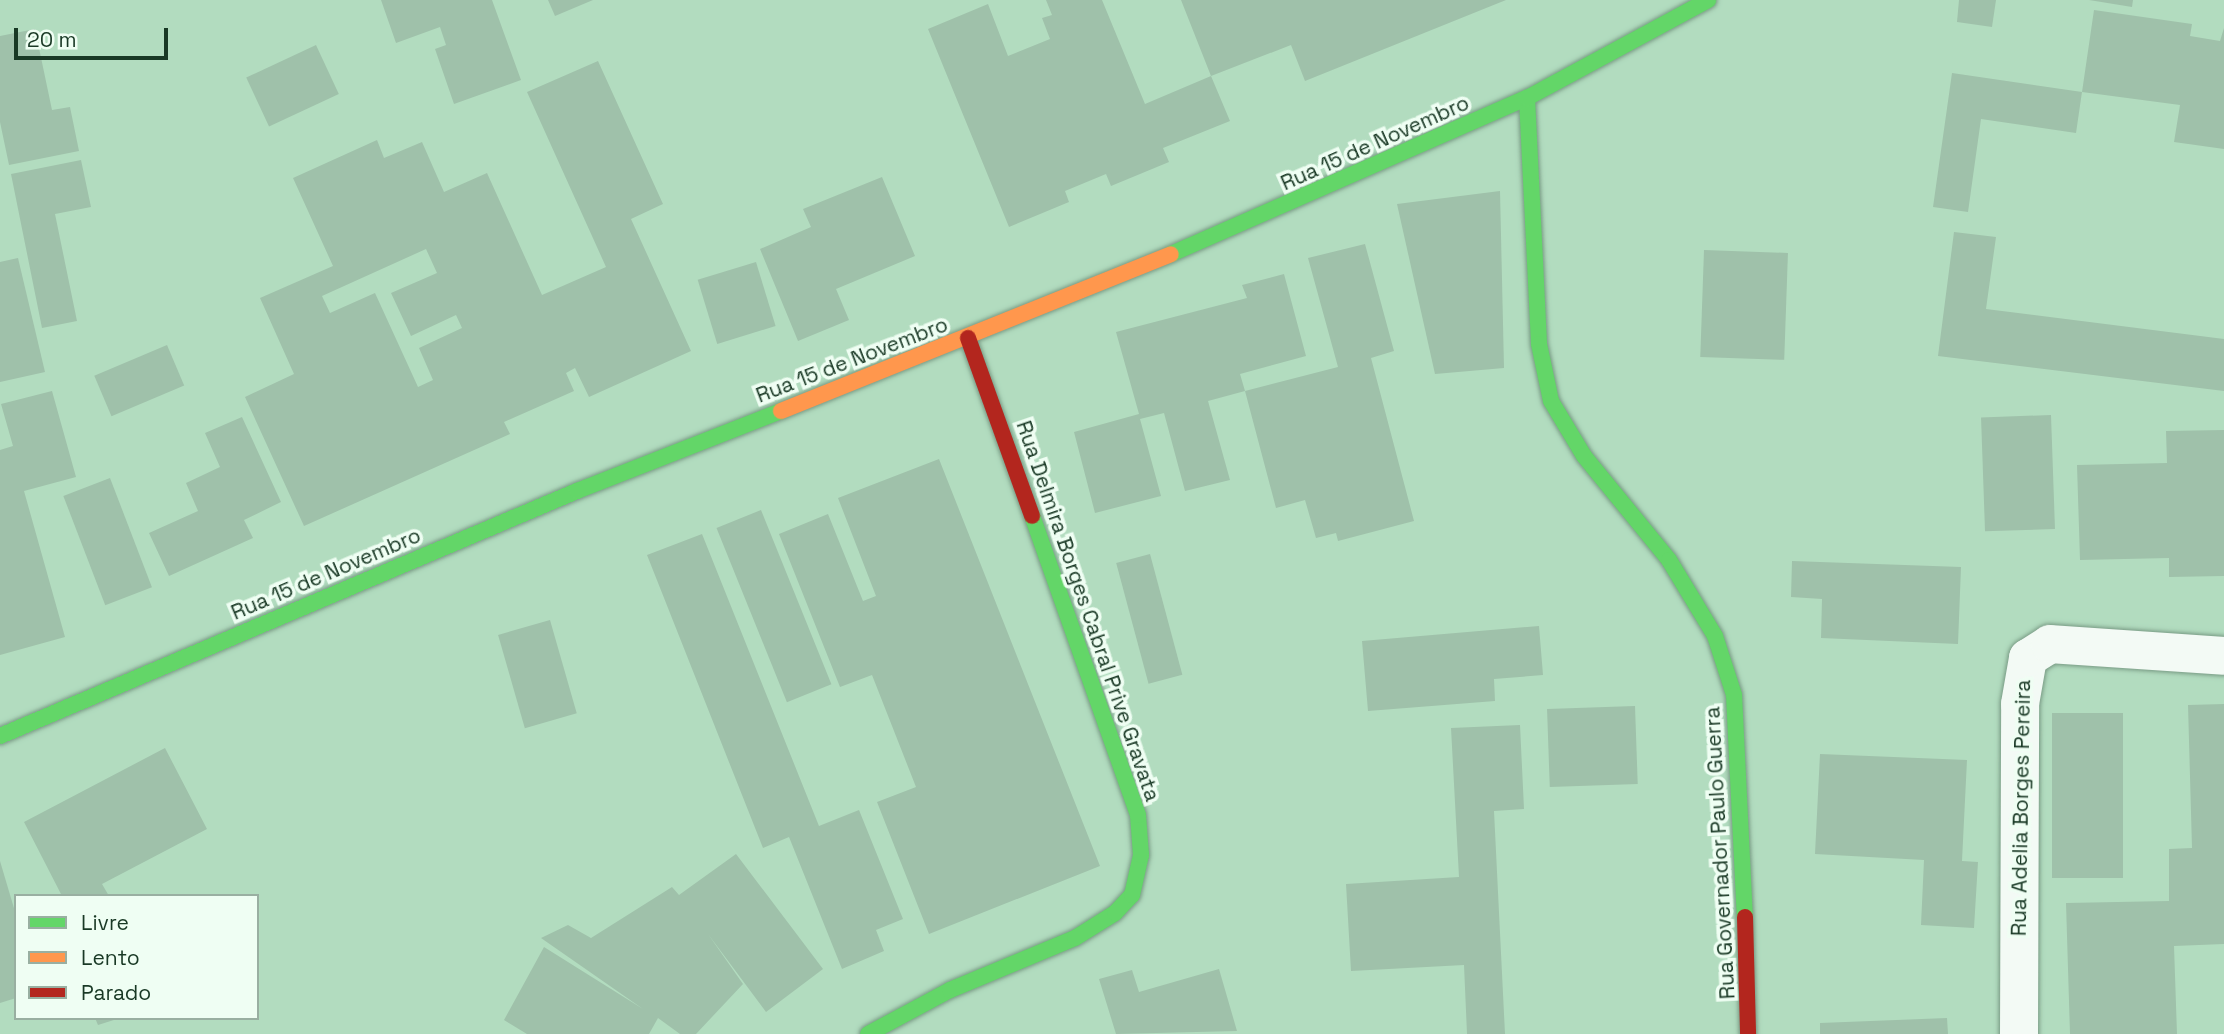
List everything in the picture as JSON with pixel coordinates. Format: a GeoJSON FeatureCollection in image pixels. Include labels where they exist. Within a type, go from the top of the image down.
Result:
{"type":"FeatureCollection","features":[{"type":"Feature","properties":{"kind":"street","name":"Rua 15 de Novembro"},"geometry":{"type":"LineString","coordinates":[[0,736],[577,491],[968,338],[1307,198],[1527,97],[1708,0]]}},
{"type":"Feature","properties":{"kind":"street","name":"Rua Governador Paulo Guerra"},"geometry":{"type":"LineString","coordinates":[[1527,97],[1539,344],[1550,401],[1584,456],[1669,560],[1696,601],[1715,636],[1734,695],[1740,759],[1748,1034]]}},
{"type":"Feature","properties":{"kind":"street","name":"Rua Delmira Borges Cabral Prive Gravata"},"geometry":{"type":"LineString","coordinates":[[868,1034],[950,990],[1075,938],[1115,913],[1132,895],[1141,855],[1138,815],[1128,782],[968,338]]}},
{"type":"Feature","properties":{"kind":"street","name":"Rua Adelia Borges Pereira"},"geometry":{"type":"LineString","coordinates":[[2019,1034],[2020,704],[2028,658],[2050,644],[2224,656]]}},
{"type":"Feature","properties":{"kind":"building"},"geometry":{"type":"Polygon","coordinates":[[[381,0],[492,0],[521,80],[454,104],[435,49],[446,45],[440,27],[396,43],[381,0]]]}},
{"type":"Feature","properties":{"kind":"building"},"geometry":{"type":"Polygon","coordinates":[[[548,0],[593,0],[555,16],[548,0]]]}},
{"type":"Feature","properties":{"kind":"building"},"geometry":{"type":"Polygon","coordinates":[[[1046,0],[1102,0],[1145,104],[1211,76],[1230,121],[1163,148],[1169,162],[1111,186],[1106,174],[1065,191],[1069,202],[1009,227],[928,29],[988,4],[1008,56],[1050,39],[1042,18],[1052,15],[1046,0]]]}},
{"type":"Feature","properties":{"kind":"building"},"geometry":{"type":"Polygon","coordinates":[[[1181,0],[1506,0],[1305,81],[1291,45],[1211,76],[1181,0]]]}},
{"type":"Feature","properties":{"kind":"building"},"geometry":{"type":"Polygon","coordinates":[[[1959,0],[1996,0],[1992,27],[1957,22],[1959,0]]]}},
{"type":"Feature","properties":{"kind":"building"},"geometry":{"type":"Polygon","coordinates":[[[2089,0],[2133,0],[2132,7],[2089,0]]]}},
{"type":"Feature","properties":{"kind":"building"},"geometry":{"type":"Polygon","coordinates":[[[2094,10],[2192,24],[2190,36],[2220,41],[2224,28],[2224,149],[2174,142],[2180,105],[2082,92],[2094,10]]]}},
{"type":"Feature","properties":{"kind":"building"},"geometry":{"type":"Polygon","coordinates":[[[35,29],[52,110],[70,107],[79,151],[9,165],[0,122],[0,36],[35,29]]]}},
{"type":"Feature","properties":{"kind":"building"},"geometry":{"type":"Polygon","coordinates":[[[316,45],[339,94],[269,126],[246,78],[316,45]]]}},
{"type":"Feature","properties":{"kind":"building"},"geometry":{"type":"Polygon","coordinates":[[[598,61],[663,204],[631,219],[691,351],[589,397],[575,368],[566,373],[574,391],[504,422],[510,434],[304,526],[245,397],[294,374],[260,298],[333,266],[293,178],[377,140],[384,158],[422,142],[444,192],[487,173],[542,295],[606,267],[527,92],[598,61]],[[426,249],[322,296],[330,313],[375,293],[418,387],[433,380],[419,348],[462,328],[456,315],[411,336],[391,293],[437,273],[426,249]]]}},
{"type":"Feature","properties":{"kind":"building"},"geometry":{"type":"Polygon","coordinates":[[[1952,73],[2082,92],[2076,133],[1981,119],[1968,212],[1933,207],[1952,73]]]}},
{"type":"Feature","properties":{"kind":"building"},"geometry":{"type":"Polygon","coordinates":[[[81,160],[91,207],[55,214],[77,321],[42,328],[11,174],[81,160]]]}},
{"type":"Feature","properties":{"kind":"building"},"geometry":{"type":"Polygon","coordinates":[[[882,177],[915,256],[836,289],[849,320],[798,341],[760,249],[811,227],[803,209],[882,177]]]}},
{"type":"Feature","properties":{"kind":"building"},"geometry":{"type":"Polygon","coordinates":[[[1500,191],[1504,368],[1435,374],[1397,204],[1500,191]]]}},
{"type":"Feature","properties":{"kind":"building"},"geometry":{"type":"Polygon","coordinates":[[[1954,232],[1996,237],[1986,309],[2224,339],[2224,391],[1938,356],[1954,232]]]}},
{"type":"Feature","properties":{"kind":"building"},"geometry":{"type":"Polygon","coordinates":[[[1365,244],[1394,351],[1371,358],[1414,521],[1338,541],[1336,533],[1316,538],[1305,500],[1276,508],[1245,391],[1338,367],[1308,258],[1365,244]]]}},
{"type":"Feature","properties":{"kind":"building"},"geometry":{"type":"Polygon","coordinates":[[[1704,250],[1788,253],[1784,360],[1700,357],[1704,250]]]}},
{"type":"Feature","properties":{"kind":"building"},"geometry":{"type":"Polygon","coordinates":[[[18,258],[45,372],[0,382],[0,262],[18,258]]]}},
{"type":"Feature","properties":{"kind":"building"},"geometry":{"type":"Polygon","coordinates":[[[756,262],[776,326],[717,344],[698,280],[756,262]]]}},
{"type":"Feature","properties":{"kind":"building"},"geometry":{"type":"Polygon","coordinates":[[[1284,274],[1306,356],[1240,374],[1245,391],[1208,401],[1230,480],[1185,491],[1164,413],[1140,419],[1161,496],[1095,513],[1074,432],[1139,414],[1116,332],[1247,298],[1242,285],[1284,274]]]}},
{"type":"Feature","properties":{"kind":"building"},"geometry":{"type":"Polygon","coordinates":[[[167,345],[184,386],[111,416],[94,376],[167,345]]]}},
{"type":"Feature","properties":{"kind":"building"},"geometry":{"type":"Polygon","coordinates":[[[52,391],[76,477],[24,491],[65,637],[0,655],[0,450],[13,446],[1,404],[52,391]]]}},
{"type":"Feature","properties":{"kind":"building"},"geometry":{"type":"Polygon","coordinates":[[[2051,415],[2055,529],[1985,531],[1981,417],[2051,415]]]}},
{"type":"Feature","properties":{"kind":"building"},"geometry":{"type":"Polygon","coordinates":[[[242,417],[281,502],[244,520],[253,538],[169,576],[149,533],[198,511],[186,483],[220,467],[205,433],[242,417]]]}},
{"type":"Feature","properties":{"kind":"building"},"geometry":{"type":"Polygon","coordinates":[[[2224,430],[2224,576],[2169,577],[2169,558],[2080,560],[2077,465],[2167,463],[2166,431],[2224,430]]]}},
{"type":"Feature","properties":{"kind":"building"},"geometry":{"type":"Polygon","coordinates":[[[939,459],[1100,866],[929,934],[877,802],[916,787],[872,675],[840,687],[779,534],[828,514],[863,601],[876,596],[838,498],[939,459]]]}},
{"type":"Feature","properties":{"kind":"building"},"geometry":{"type":"Polygon","coordinates":[[[110,478],[152,587],[105,605],[63,496],[110,478]]]}},
{"type":"Feature","properties":{"kind":"building"},"geometry":{"type":"Polygon","coordinates":[[[761,510],[831,684],[787,702],[716,528],[761,510]]]}},
{"type":"Feature","properties":{"kind":"building"},"geometry":{"type":"Polygon","coordinates":[[[702,534],[819,826],[859,810],[903,919],[876,930],[884,951],[842,969],[789,837],[763,848],[647,555],[702,534]]]}},
{"type":"Feature","properties":{"kind":"building"},"geometry":{"type":"Polygon","coordinates":[[[1150,554],[1182,675],[1149,684],[1116,563],[1150,554]]]}},
{"type":"Feature","properties":{"kind":"building"},"geometry":{"type":"Polygon","coordinates":[[[1792,561],[1961,567],[1958,644],[1821,638],[1822,599],[1791,597],[1792,561]]]}},
{"type":"Feature","properties":{"kind":"building"},"geometry":{"type":"Polygon","coordinates":[[[550,620],[577,713],[525,728],[498,635],[550,620]]]}},
{"type":"Feature","properties":{"kind":"building"},"geometry":{"type":"Polygon","coordinates":[[[1539,626],[1543,675],[1494,679],[1495,701],[1368,711],[1362,641],[1539,626]]]}},
{"type":"Feature","properties":{"kind":"building"},"geometry":{"type":"Polygon","coordinates":[[[2224,704],[2224,944],[2174,946],[2177,1034],[2070,1034],[2066,903],[2169,901],[2169,849],[2192,848],[2188,705],[2224,704]]]}},
{"type":"Feature","properties":{"kind":"building"},"geometry":{"type":"Polygon","coordinates":[[[1635,706],[1638,784],[1550,787],[1547,709],[1635,706]]]}},
{"type":"Feature","properties":{"kind":"building"},"geometry":{"type":"Polygon","coordinates":[[[2052,713],[2123,713],[2123,878],[2052,878],[2052,713]]]}},
{"type":"Feature","properties":{"kind":"building"},"geometry":{"type":"Polygon","coordinates":[[[1520,725],[1524,809],[1494,811],[1505,1034],[1467,1034],[1464,965],[1351,971],[1346,884],[1459,877],[1451,728],[1520,725]]]}},
{"type":"Feature","properties":{"kind":"building"},"geometry":{"type":"Polygon","coordinates":[[[165,748],[207,829],[102,884],[108,894],[61,894],[24,822],[165,748]]]}},
{"type":"Feature","properties":{"kind":"building"},"geometry":{"type":"Polygon","coordinates":[[[1820,754],[1967,760],[1962,861],[1978,862],[1974,928],[1921,925],[1924,860],[1815,854],[1820,754]]]}},
{"type":"Feature","properties":{"kind":"building"},"geometry":{"type":"Polygon","coordinates":[[[736,854],[823,969],[766,1012],[708,934],[743,984],[696,1034],[680,1034],[658,1018],[649,1034],[527,1034],[504,1020],[544,947],[643,1009],[541,938],[568,925],[591,938],[672,887],[679,895],[736,854]]]}},
{"type":"Feature","properties":{"kind":"building"},"geometry":{"type":"Polygon","coordinates":[[[0,861],[14,908],[14,999],[0,1003],[0,861]]]}},
{"type":"Feature","properties":{"kind":"building"},"geometry":{"type":"Polygon","coordinates":[[[1219,969],[1237,1031],[1116,1034],[1099,979],[1132,970],[1139,992],[1219,969]]]}},
{"type":"Feature","properties":{"kind":"building"},"geometry":{"type":"Polygon","coordinates":[[[1947,1018],[1948,1034],[1820,1034],[1820,1023],[1947,1018]]]}},
{"type":"Feature","properties":{"kind":"building"},"geometry":{"type":"Polygon","coordinates":[[[96,1020],[114,1020],[98,1025],[96,1020]]]}},
{"type":"Feature","properties":{"kind":"traffic: fast"},"geometry":{"type":"LineString","coordinates":[[1171,254],[1527,98],[1708,0]]}},
{"type":"Feature","properties":{"kind":"traffic: fast"},"geometry":{"type":"LineString","coordinates":[[1527,98],[1539,344],[1551,401],[1584,456],[1669,560],[1715,636],[1734,695],[1745,917]]}},
{"type":"Feature","properties":{"kind":"traffic: fast"},"geometry":{"type":"LineString","coordinates":[[0,736],[577,491],[781,411]]}},
{"type":"Feature","properties":{"kind":"traffic: fast"},"geometry":{"type":"LineString","coordinates":[[868,1034],[950,990],[1075,938],[1115,913],[1132,895],[1141,855],[1138,815],[1032,516]]}},
{"type":"Feature","properties":{"kind":"traffic: slow"},"geometry":{"type":"LineString","coordinates":[[781,411],[1171,254]]}},
{"type":"Feature","properties":{"kind":"traffic: jam"},"geometry":{"type":"LineString","coordinates":[[968,338],[1032,516]]}},
{"type":"Feature","properties":{"kind":"traffic: jam"},"geometry":{"type":"LineString","coordinates":[[1745,917],[1748,1034]]}}]}
